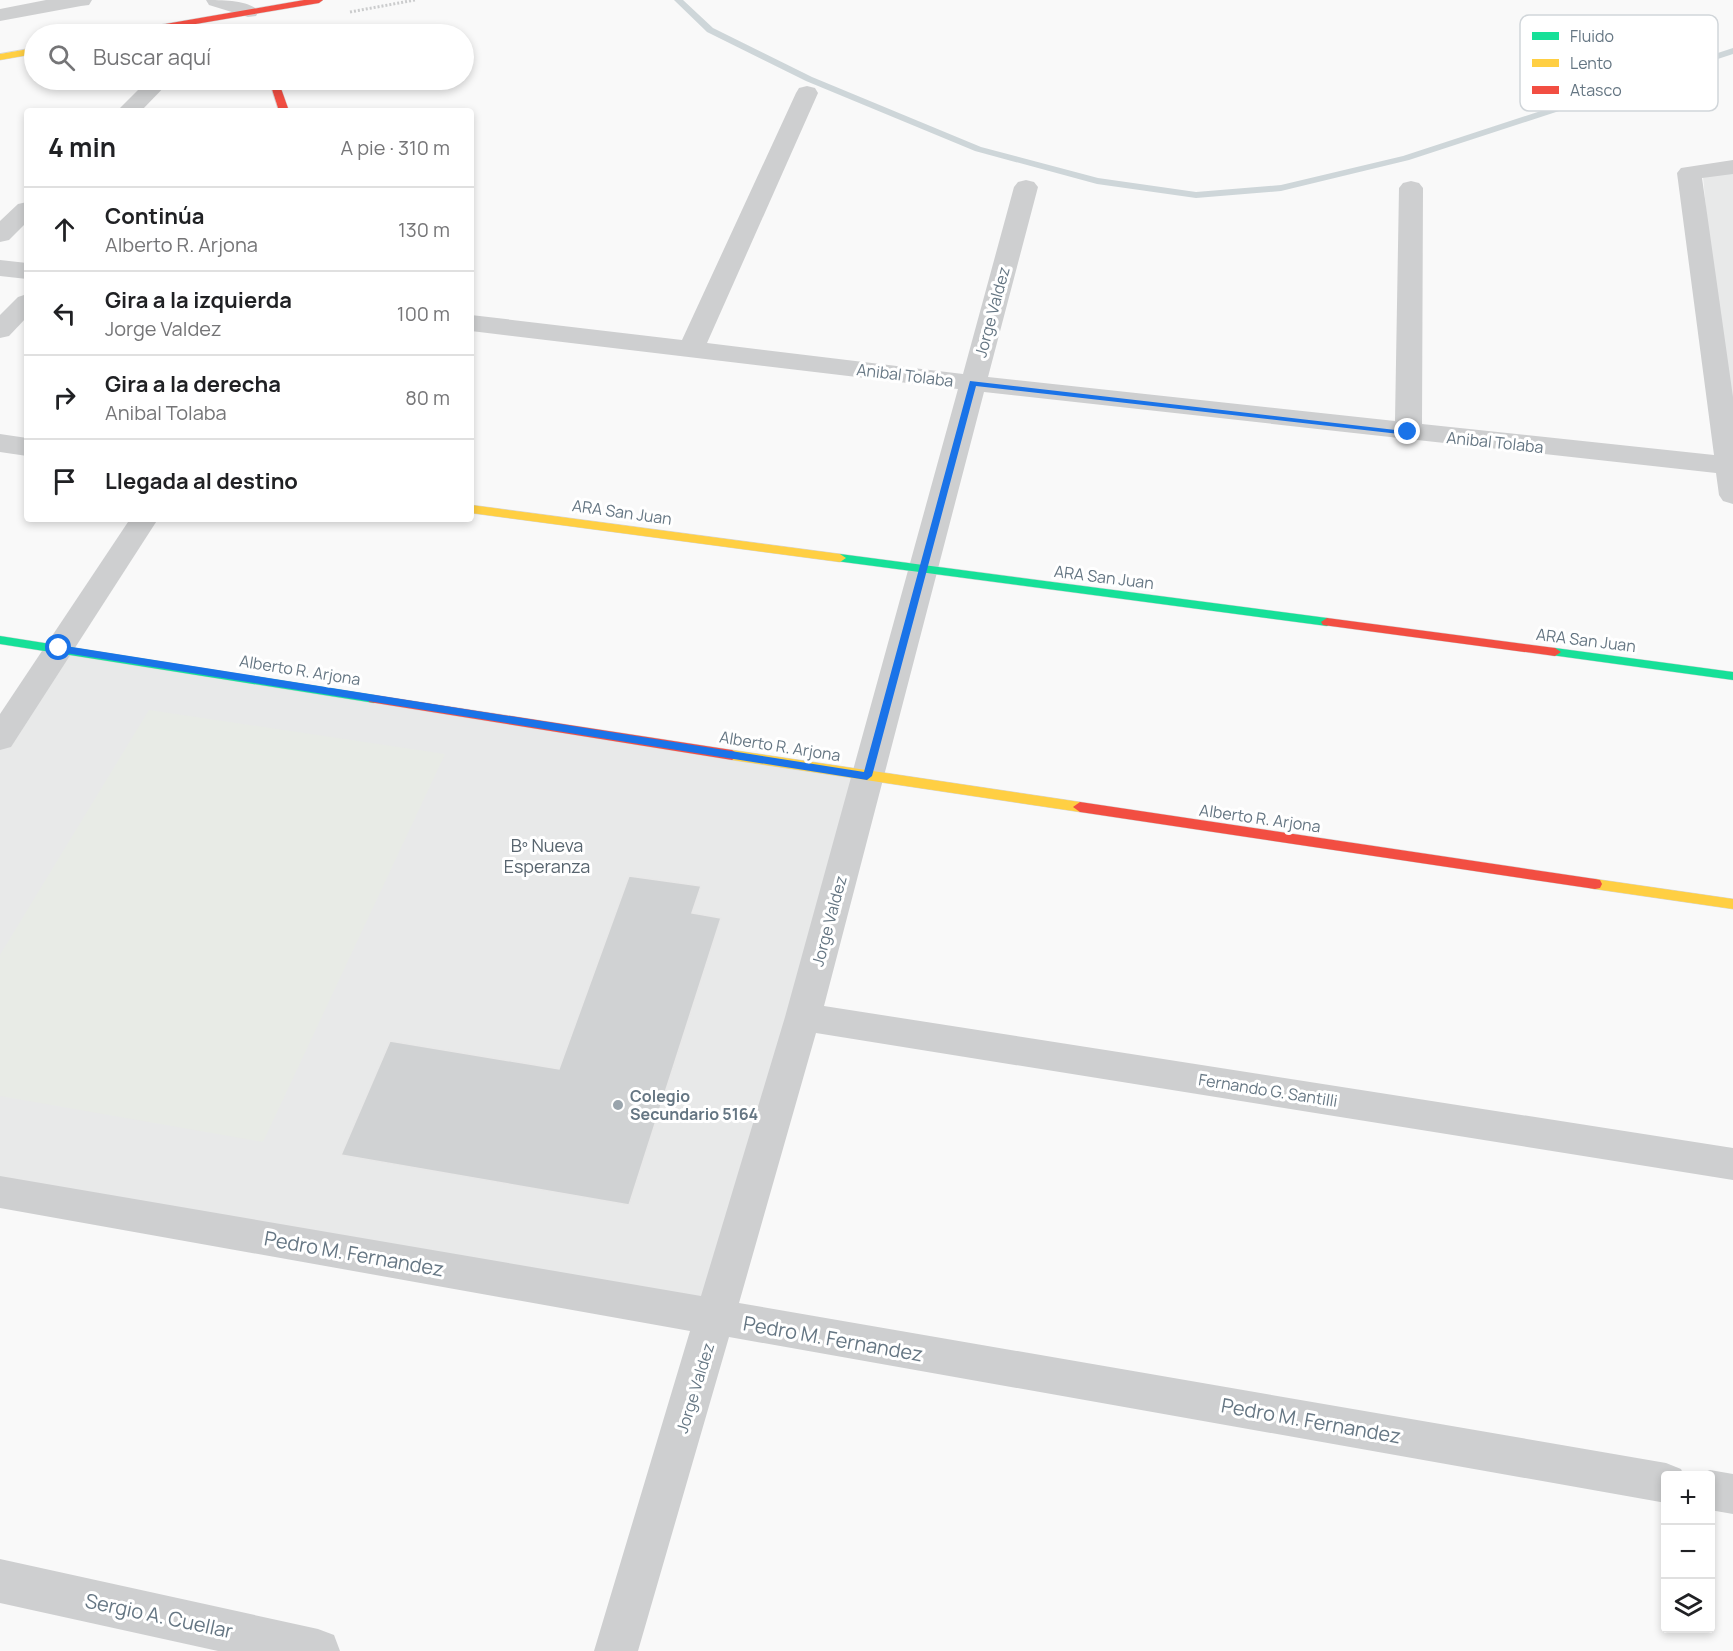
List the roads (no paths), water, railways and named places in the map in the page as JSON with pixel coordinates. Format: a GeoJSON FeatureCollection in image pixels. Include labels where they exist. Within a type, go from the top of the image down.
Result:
{"type":"FeatureCollection","features":[{"type":"Feature","properties":{"kind":"street"},"geometry":{"type":"LineString","coordinates":[[0,15],[81,0]]}},
{"type":"Feature","properties":{"kind":"street"},"geometry":{"type":"LineString","coordinates":[[217,0],[248,11]]}},
{"type":"Feature","properties":{"kind":"street"},"geometry":{"type":"LineString","coordinates":[[202,24],[248,11],[319,0]]}},
{"type":"Feature","properties":{"kind":"street"},"geometry":{"type":"LineString","coordinates":[[0,57],[24,53]]}},
{"type":"Feature","properties":{"kind":"street"},"geometry":{"type":"LineString","coordinates":[[131,108],[150,90]]}},
{"type":"Feature","properties":{"kind":"street"},"geometry":{"type":"LineString","coordinates":[[277,90],[283,108]]}},
{"type":"Feature","properties":{"kind":"street"},"geometry":{"type":"LineString","coordinates":[[691,350],[807,93]]}},
{"type":"Feature","properties":{"kind":"street"},"geometry":{"type":"LineString","coordinates":[[1733,167],[1689,173],[1731,466],[1733,495]]}},
{"type":"Feature","properties":{"kind":"street","name":"Jorge Valdez"},"geometry":{"type":"LineString","coordinates":[[616,1651],[803,1017],[1026,186]]}},
{"type":"Feature","properties":{"kind":"street"},"geometry":{"type":"LineString","coordinates":[[1408,432],[1412,188]]}},
{"type":"Feature","properties":{"kind":"street"},"geometry":{"type":"LineString","coordinates":[[0,235],[24,212]]}},
{"type":"Feature","properties":{"kind":"street"},"geometry":{"type":"LineString","coordinates":[[0,268],[24,272]]}},
{"type":"Feature","properties":{"kind":"street"},"geometry":{"type":"LineString","coordinates":[[0,330],[24,305]]}},
{"type":"Feature","properties":{"kind":"street","name":"Anibal Tolaba"},"geometry":{"type":"LineString","coordinates":[[474,323],[973,383],[1731,466]]}},
{"type":"Feature","properties":{"kind":"street"},"geometry":{"type":"LineString","coordinates":[[0,443],[24,447]]}},
{"type":"Feature","properties":{"kind":"street","name":"ARA San Juan"},"geometry":{"type":"LineString","coordinates":[[474,509],[1733,676]]}},
{"type":"Feature","properties":{"kind":"street"},"geometry":{"type":"LineString","coordinates":[[0,739],[142,522]]}},
{"type":"Feature","properties":{"kind":"street","name":"Alberto R. Arjona"},"geometry":{"type":"LineString","coordinates":[[0,640],[867,776],[1733,904]]}},
{"type":"Feature","properties":{"kind":"street","name":"Fernando G. Santilli"},"geometry":{"type":"LineString","coordinates":[[803,1017],[1733,1164]]}},
{"type":"Feature","properties":{"kind":"street","name":"Pedro M. Fernandez"},"geometry":{"type":"LineString","coordinates":[[0,1192],[1661,1481]]}},
{"type":"Feature","properties":{"kind":"street"},"geometry":{"type":"LineString","coordinates":[[1715,1491],[1733,1494]]}},
{"type":"Feature","properties":{"kind":"street","name":"Sergio A. Cuellar"},"geometry":{"type":"LineString","coordinates":[[0,1581],[318,1651]]}},
{"type":"Feature","properties":{"kind":"waterway"},"geometry":{"type":"LineString","coordinates":[[678,0],[710,30],[809,79],[978,149],[1097,181],[1196,195],[1281,188],[1406,158],[1550,111]]}},
{"type":"Feature","properties":{"kind":"waterway"},"geometry":{"type":"LineString","coordinates":[[1718,56],[1733,51]]}},
{"type":"Feature","properties":{"kind":"place","name":"Colegio Secundario 5164"},"geometry":{"type":"Point","coordinates":[618,1105]}},
{"type":"Feature","properties":{"kind":"district","name":"Bº Nueva Esperanza"},"geometry":{"type":"Point","coordinates":[547,856]}}]}
